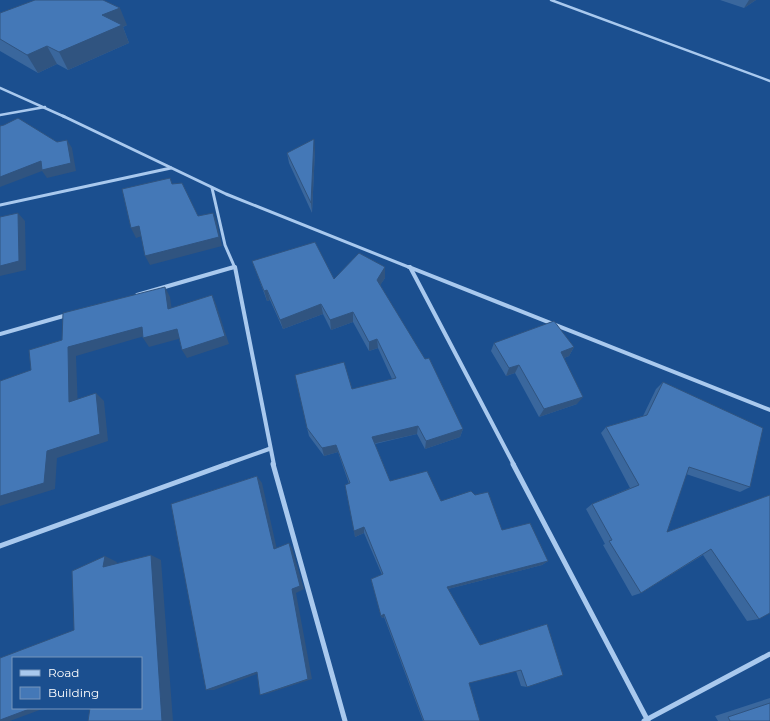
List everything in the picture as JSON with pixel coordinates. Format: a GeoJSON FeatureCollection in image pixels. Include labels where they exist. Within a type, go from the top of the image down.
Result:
{"type":"FeatureCollection","features":[{"type":"Feature","properties":{"kind":"street"},"geometry":{"type":"LineString","coordinates":[[551,0],[770,81]]}},
{"type":"Feature","properties":{"kind":"street"},"geometry":{"type":"LineString","coordinates":[[0,88],[46,107],[212,188],[770,410]]}},
{"type":"Feature","properties":{"kind":"street"},"geometry":{"type":"LineString","coordinates":[[0,115],[46,107]]}},
{"type":"Feature","properties":{"kind":"street"},"geometry":{"type":"LineString","coordinates":[[0,205],[171,168]]}},
{"type":"Feature","properties":{"kind":"street"},"geometry":{"type":"LineString","coordinates":[[212,188],[225,245],[234,267],[269,449],[345,721]]}},
{"type":"Feature","properties":{"kind":"street"},"geometry":{"type":"LineString","coordinates":[[410,266],[646,721],[770,654]]}},
{"type":"Feature","properties":{"kind":"street"},"geometry":{"type":"LineString","coordinates":[[129,297],[234,267]]}},
{"type":"Feature","properties":{"kind":"street"},"geometry":{"type":"LineString","coordinates":[[0,334],[76,312]]}},
{"type":"Feature","properties":{"kind":"street"},"geometry":{"type":"LineString","coordinates":[[0,546],[269,449]]}},
{"type":"Feature","properties":{"kind":"building"},"geometry":{"type":"Polygon","coordinates":[[[35,0],[103,0],[120,8],[102,15],[122,25],[59,52],[47,46],[27,55],[0,39],[0,13],[35,0]]]}},
{"type":"Feature","properties":{"kind":"building"},"geometry":{"type":"Polygon","coordinates":[[[18,118],[57,142],[67,140],[71,163],[42,170],[41,161],[0,177],[0,126],[18,118]]]}},
{"type":"Feature","properties":{"kind":"building"},"geometry":{"type":"Polygon","coordinates":[[[314,139],[311,203],[287,153],[314,139]]]}},
{"type":"Feature","properties":{"kind":"building"},"geometry":{"type":"Polygon","coordinates":[[[170,178],[172,184],[182,183],[198,216],[213,213],[219,237],[145,256],[139,226],[131,228],[122,189],[170,178]]]}},
{"type":"Feature","properties":{"kind":"building"},"geometry":{"type":"Polygon","coordinates":[[[18,213],[19,261],[0,266],[0,217],[18,213]]]}},
{"type":"Feature","properties":{"kind":"building"},"geometry":{"type":"Polygon","coordinates":[[[315,242],[334,279],[359,253],[385,267],[377,280],[425,359],[429,358],[463,429],[426,441],[418,426],[372,437],[390,481],[427,471],[441,501],[471,491],[475,495],[488,492],[502,530],[530,523],[548,561],[447,587],[480,645],[547,624],[563,675],[527,687],[521,670],[469,683],[480,721],[424,721],[384,614],[381,616],[371,579],[383,574],[364,527],[354,531],[345,485],[350,483],[336,445],[322,448],[307,428],[295,375],[344,362],[352,389],[396,378],[377,339],[369,342],[353,312],[330,320],[321,304],[280,320],[267,290],[264,291],[252,261],[315,242]]]}},
{"type":"Feature","properties":{"kind":"building"},"geometry":{"type":"Polygon","coordinates":[[[165,287],[168,309],[212,295],[225,336],[182,350],[177,329],[143,338],[142,327],[68,347],[69,402],[96,393],[100,434],[47,451],[44,483],[0,496],[0,381],[31,370],[29,350],[62,340],[63,313],[165,287]]]}},
{"type":"Feature","properties":{"kind":"building"},"geometry":{"type":"Polygon","coordinates":[[[554,321],[574,347],[561,352],[583,397],[544,409],[519,365],[509,368],[494,343],[554,321]]]}},
{"type":"Feature","properties":{"kind":"building"},"geometry":{"type":"Polygon","coordinates":[[[663,382],[763,428],[750,487],[689,467],[667,532],[770,495],[770,613],[759,619],[711,549],[641,593],[609,541],[612,540],[592,504],[639,485],[606,427],[647,415],[663,382]]]}},
{"type":"Feature","properties":{"kind":"building"},"geometry":{"type":"Polygon","coordinates":[[[257,476],[274,549],[289,543],[300,586],[292,589],[308,679],[260,695],[257,672],[206,690],[171,504],[257,476]]]}},
{"type":"Feature","properties":{"kind":"building"},"geometry":{"type":"Polygon","coordinates":[[[151,555],[162,721],[88,721],[90,709],[142,709],[142,657],[12,657],[12,709],[29,709],[0,720],[0,658],[74,630],[72,571],[105,556],[103,567],[151,555]]]}},
{"type":"Feature","properties":{"kind":"building"},"geometry":{"type":"Polygon","coordinates":[[[770,703],[770,721],[730,721],[728,717],[770,703]]]}}]}
